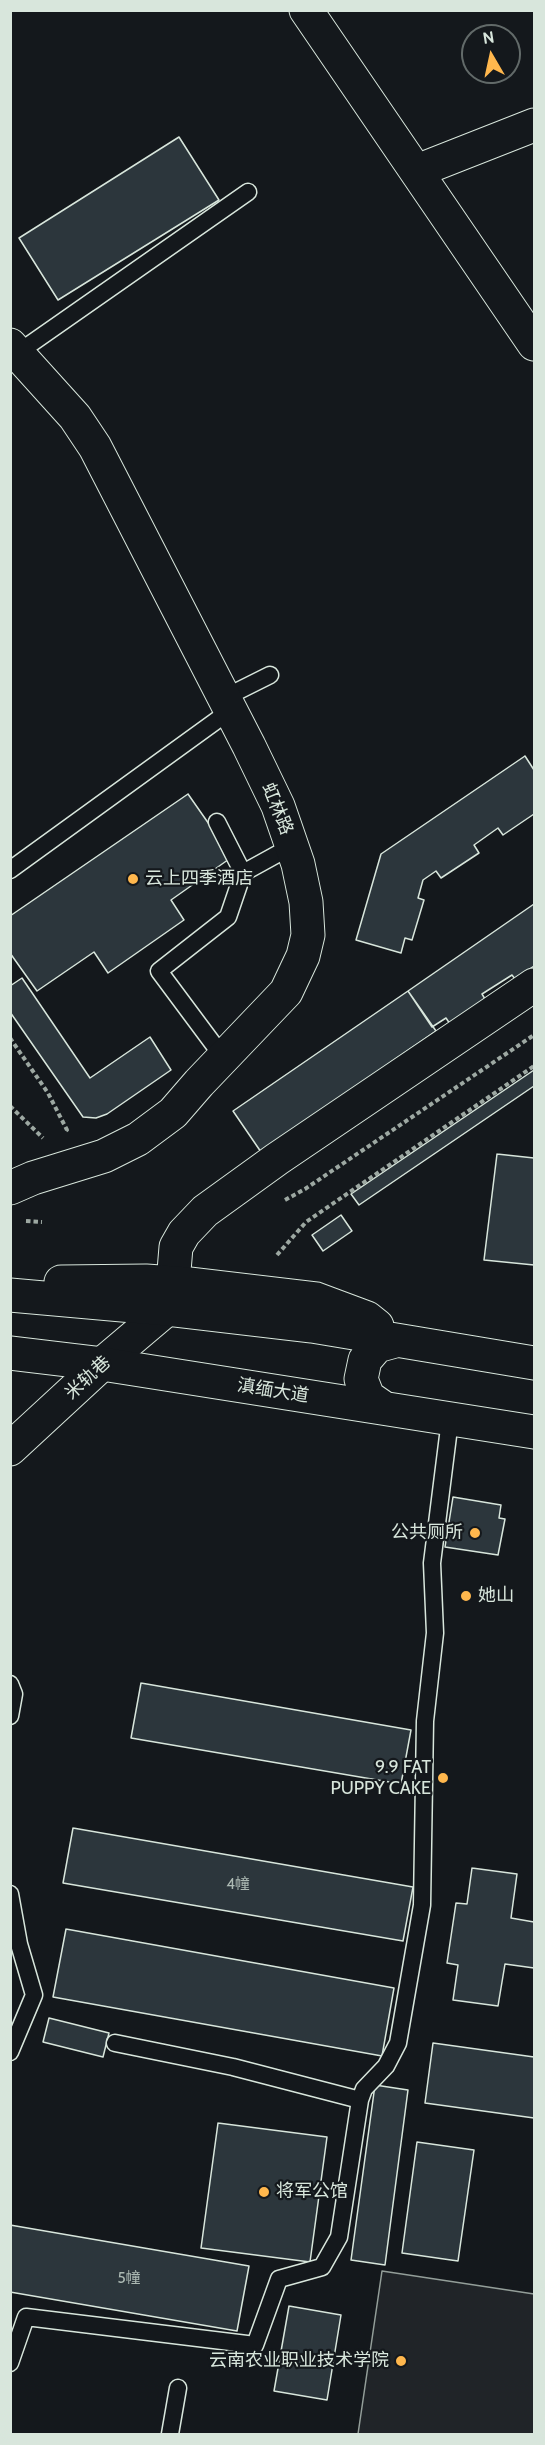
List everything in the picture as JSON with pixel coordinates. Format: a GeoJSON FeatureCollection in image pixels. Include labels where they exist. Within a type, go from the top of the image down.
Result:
{"type":"FeatureCollection","features":[{"type":"Feature","properties":{"kind":"street"},"geometry":{"type":"LineString","coordinates":[[306,10],[534,344]]}},
{"type":"Feature","properties":{"kind":"street"},"geometry":{"type":"LineString","coordinates":[[417,171],[534,125]]}},
{"type":"Feature","properties":{"kind":"street","name":"虹林路"},"geometry":{"type":"LineString","coordinates":[[10,1188],[33,1178],[104,1156],[138,1139],[173,1113],[286,992],[303,956],[308,935],[306,902],[292,846],[278,806],[227,704],[95,447],[75,417],[14,349]]}},
{"type":"Feature","properties":{"kind":"street"},"geometry":{"type":"LineString","coordinates":[[170,1296],[176,1247],[184,1233],[205,1211],[277,1159],[534,985]]}},
{"type":"Feature","properties":{"kind":"street"},"geometry":{"type":"LineString","coordinates":[[10,1290],[72,1280],[170,1296],[395,1341],[534,1363]]}},
{"type":"Feature","properties":{"kind":"street"},"geometry":{"type":"LineString","coordinates":[[10,1295],[170,1296]]}},
{"type":"Feature","properties":{"kind":"street","name":"米轨巷"},"geometry":{"type":"LineString","coordinates":[[10,1449],[102,1365],[170,1296]]}},
{"type":"Feature","properties":{"kind":"street"},"geometry":{"type":"LineString","coordinates":[[384,1408],[368,1397],[361,1379],[364,1360],[377,1346],[395,1341]]}},
{"type":"Feature","properties":{"kind":"street","name":"滇缅大道"},"geometry":{"type":"LineString","coordinates":[[10,1353],[102,1365],[534,1432]]}},
{"type":"Feature","properties":{"kind":"lane"},"geometry":{"type":"LineString","coordinates":[[14,349],[248,192]]}},
{"type":"Feature","properties":{"kind":"lane"},"geometry":{"type":"LineString","coordinates":[[10,870],[227,704],[270,675]]}},
{"type":"Feature","properties":{"kind":"lane"},"geometry":{"type":"LineString","coordinates":[[218,822],[243,873]]}},
{"type":"Feature","properties":{"kind":"lane"},"geometry":{"type":"LineString","coordinates":[[223,1057],[159,971],[228,917],[243,873],[292,846]]}},
{"type":"Feature","properties":{"kind":"lane"},"geometry":{"type":"LineString","coordinates":[[10,2363],[26,2317],[255,2345],[279,2279],[322,2267],[339,2237],[360,2100],[364,2089],[386,2066],[398,2043],[422,1905],[425,1721],[435,1633],[432,1563],[450,1420]]}},
{"type":"Feature","properties":{"kind":"lane"},"geometry":{"type":"LineString","coordinates":[[10,1684],[14,1694],[10,1716]]}},
{"type":"Feature","properties":{"kind":"lane"},"geometry":{"type":"LineString","coordinates":[[10,1894],[19,1944],[34,1995],[10,2052]]}},
{"type":"Feature","properties":{"kind":"lane"},"geometry":{"type":"LineString","coordinates":[[115,2043],[233,2067],[360,2100]]}},
{"type":"Feature","properties":{"kind":"lane"},"geometry":{"type":"LineString","coordinates":[[170,2434],[178,2388]]}},
{"type":"Feature","properties":{"kind":"path"},"geometry":{"type":"LineString","coordinates":[[277,1203],[305,1189],[534,1035]]}},
{"type":"Feature","properties":{"kind":"path"},"geometry":{"type":"LineString","coordinates":[[10,1038],[48,1093],[67,1130],[58,1137]]}},
{"type":"Feature","properties":{"kind":"path"},"geometry":{"type":"LineString","coordinates":[[277,1255],[306,1222],[534,1066]]}},
{"type":"Feature","properties":{"kind":"path"},"geometry":{"type":"LineString","coordinates":[[10,1106],[49,1143]]}},
{"type":"Feature","properties":{"kind":"path"},"geometry":{"type":"LineString","coordinates":[[26,1216],[26,1222],[42,1222]]}},
{"type":"Feature","properties":{"kind":"shaded area"},"geometry":{"type":"Polygon","coordinates":[[[382,2271],[534,2294],[534,2434],[358,2434],[382,2271]]]}},
{"type":"Feature","properties":{"kind":"building"},"geometry":{"type":"Polygon","coordinates":[[[179,137],[219,200],[58,300],[19,238],[179,137]]]}},
{"type":"Feature","properties":{"kind":"building"},"geometry":{"type":"Polygon","coordinates":[[[525,756],[534,770],[534,814],[503,835],[498,828],[474,845],[479,853],[441,878],[436,871],[423,880],[418,898],[424,900],[412,940],[405,938],[401,953],[356,940],[381,854],[525,756]]]}},
{"type":"Feature","properties":{"kind":"building","name":"云上四季酒店"},"geometry":{"type":"Polygon","coordinates":[[[188,794],[232,857],[171,900],[184,920],[108,973],[94,952],[37,991],[10,953],[10,916],[188,794]]]}},
{"type":"Feature","properties":{"kind":"building"},"geometry":{"type":"Polygon","coordinates":[[[534,904],[534,966],[515,979],[512,975],[482,994],[485,999],[450,1024],[446,1018],[432,1027],[408,991],[534,904]]]}},
{"type":"Feature","properties":{"kind":"building"},"geometry":{"type":"Polygon","coordinates":[[[22,978],[90,1078],[150,1037],[171,1070],[107,1114],[96,1118],[83,1117],[10,1012],[10,986],[22,978]]]}},
{"type":"Feature","properties":{"kind":"building"},"geometry":{"type":"Polygon","coordinates":[[[408,991],[436,1031],[261,1152],[233,1111],[408,991]]]}},
{"type":"Feature","properties":{"kind":"building"},"geometry":{"type":"Polygon","coordinates":[[[534,1070],[534,1086],[359,1205],[351,1194],[534,1070]]]}},
{"type":"Feature","properties":{"kind":"building"},"geometry":{"type":"Polygon","coordinates":[[[497,1154],[534,1158],[534,1265],[484,1260],[497,1154]]]}},
{"type":"Feature","properties":{"kind":"building"},"geometry":{"type":"Polygon","coordinates":[[[341,1215],[352,1231],[323,1251],[312,1235],[341,1215]]]}},
{"type":"Feature","properties":{"kind":"building","name":"公共厕所"},"geometry":{"type":"Polygon","coordinates":[[[453,1497],[501,1505],[499,1518],[505,1519],[498,1555],[445,1547],[453,1497]]]}},
{"type":"Feature","properties":{"kind":"building"},"geometry":{"type":"Polygon","coordinates":[[[141,1683],[411,1730],[401,1784],[131,1738],[141,1683]]]}},
{"type":"Feature","properties":{"kind":"building"},"geometry":{"type":"Polygon","coordinates":[[[73,1828],[413,1887],[403,1941],[63,1883],[73,1828]]]}},
{"type":"Feature","properties":{"kind":"building"},"geometry":{"type":"Polygon","coordinates":[[[472,1868],[517,1874],[511,1918],[534,1922],[534,1968],[505,1964],[498,2006],[453,2000],[458,1965],[447,1963],[456,1903],[467,1904],[472,1868]]]}},
{"type":"Feature","properties":{"kind":"building"},"geometry":{"type":"Polygon","coordinates":[[[66,1929],[394,1988],[382,2056],[53,1997],[66,1929]]]}},
{"type":"Feature","properties":{"kind":"building"},"geometry":{"type":"Polygon","coordinates":[[[49,2018],[109,2033],[103,2057],[43,2042],[49,2018]]]}},
{"type":"Feature","properties":{"kind":"building"},"geometry":{"type":"Polygon","coordinates":[[[433,2043],[534,2057],[534,2118],[425,2103],[433,2043]]]}},
{"type":"Feature","properties":{"kind":"building"},"geometry":{"type":"Polygon","coordinates":[[[375,2085],[408,2090],[385,2265],[351,2260],[375,2085]]]}},
{"type":"Feature","properties":{"kind":"building","name":"将军公馆"},"geometry":{"type":"Polygon","coordinates":[[[218,2123],[327,2137],[310,2262],[201,2248],[218,2123]]]}},
{"type":"Feature","properties":{"kind":"building"},"geometry":{"type":"Polygon","coordinates":[[[417,2142],[474,2150],[458,2261],[402,2253],[417,2142]]]}},
{"type":"Feature","properties":{"kind":"building"},"geometry":{"type":"Polygon","coordinates":[[[10,2225],[249,2266],[237,2331],[10,2292],[10,2225]]]}},
{"type":"Feature","properties":{"kind":"building"},"geometry":{"type":"Polygon","coordinates":[[[289,2306],[341,2315],[327,2400],[274,2391],[289,2306]]]}},
{"type":"Feature","properties":{"kind":"place","name":"云上四季酒店"},"geometry":{"type":"Point","coordinates":[133,879]}},
{"type":"Feature","properties":{"kind":"place","name":"公共厕所"},"geometry":{"type":"Point","coordinates":[475,1533]}},
{"type":"Feature","properties":{"kind":"place","name":"她山"},"geometry":{"type":"Point","coordinates":[466,1596]}},
{"type":"Feature","properties":{"kind":"place","name":"9.9 FAT PUPPY CAKE"},"geometry":{"type":"Point","coordinates":[443,1778]}},
{"type":"Feature","properties":{"kind":"place","name":"将军公馆"},"geometry":{"type":"Point","coordinates":[264,2192]}},
{"type":"Feature","properties":{"kind":"place","name":"云南农业职业技术学院"},"geometry":{"type":"Point","coordinates":[401,2361]}}]}
